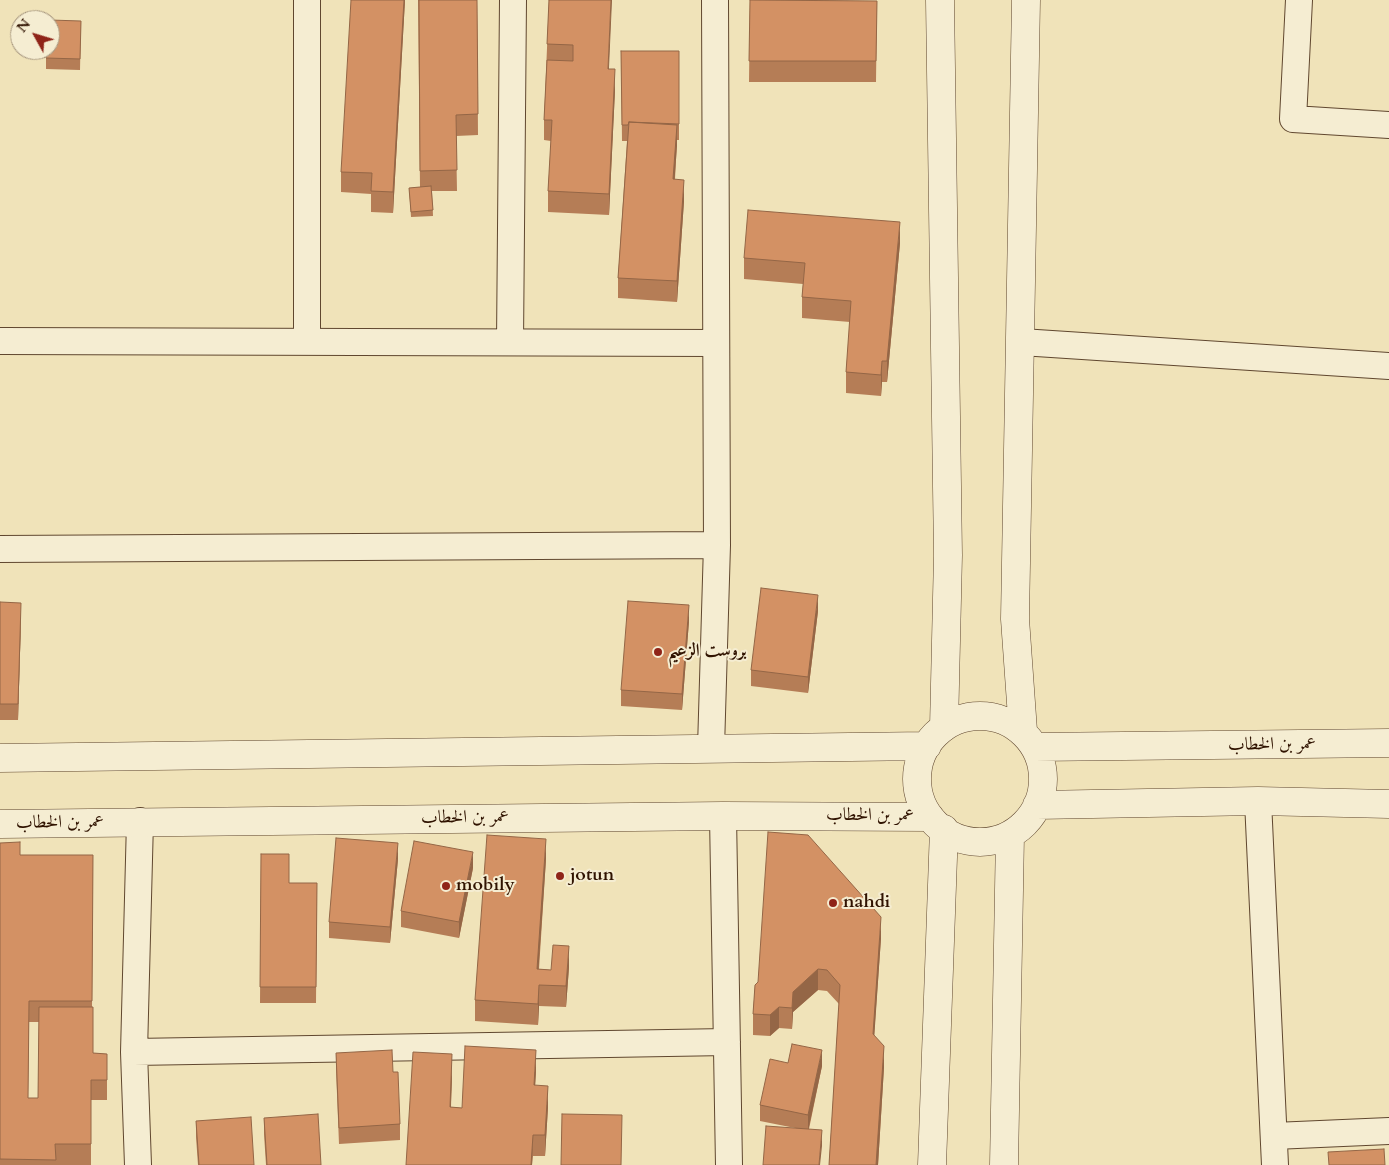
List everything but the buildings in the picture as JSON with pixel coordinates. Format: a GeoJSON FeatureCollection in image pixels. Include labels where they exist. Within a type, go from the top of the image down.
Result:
{"type":"FeatureCollection","features":[{"type":"Feature","properties":{"kind":"street"},"geometry":{"type":"LineString","coordinates":[[307,0],[307,342]]}},
{"type":"Feature","properties":{"kind":"street"},"geometry":{"type":"LineString","coordinates":[[510,342],[513,0]]}},
{"type":"Feature","properties":{"kind":"street"},"geometry":{"type":"LineString","coordinates":[[711,748],[717,545],[715,0]]}},
{"type":"Feature","properties":{"kind":"street"},"geometry":{"type":"LineString","coordinates":[[936,737],[948,555],[940,0]]}},
{"type":"Feature","properties":{"kind":"street"},"geometry":{"type":"LineString","coordinates":[[1026,0],[1015,619],[1029,739],[1042,766],[1043,786],[1037,805],[1026,822],[1010,835],[991,841],[971,841],[950,835],[937,823],[922,804],[917,783],[920,761],[936,737],[964,718],[985,715],[1006,720],[1029,739]]}},
{"type":"Feature","properties":{"kind":"street"},"geometry":{"type":"LineString","coordinates":[[1299,0],[1293,119],[1389,125]]}},
{"type":"Feature","properties":{"kind":"street"},"geometry":{"type":"LineString","coordinates":[[0,341],[716,343]]}},
{"type":"Feature","properties":{"kind":"street"},"geometry":{"type":"LineString","coordinates":[[1021,342],[1389,366]]}},
{"type":"Feature","properties":{"kind":"street"},"geometry":{"type":"LineString","coordinates":[[0,550],[717,545]]}},
{"type":"Feature","properties":{"kind":"street"},"geometry":{"type":"LineString","coordinates":[[0,758],[711,748],[936,737]]}},
{"type":"Feature","properties":{"kind":"street","name":"عمر بن الخطاب"},"geometry":{"type":"LineString","coordinates":[[1029,739],[1389,743]]}},
{"type":"Feature","properties":{"kind":"street"},"geometry":{"type":"LineString","coordinates":[[1037,805],[1258,801],[1389,804]]}},
{"type":"Feature","properties":{"kind":"street"},"geometry":{"type":"LineString","coordinates":[[1258,801],[1275,1165]]}},
{"type":"Feature","properties":{"kind":"street"},"geometry":{"type":"LineString","coordinates":[[723,816],[729,1165]]}},
{"type":"Feature","properties":{"kind":"street","name":"عمر بن الخطاب"},"geometry":{"type":"LineString","coordinates":[[0,824],[723,816],[937,823]]}},
{"type":"Feature","properties":{"kind":"street"},"geometry":{"type":"LineString","coordinates":[[138,1165],[134,1052],[140,821]]}},
{"type":"Feature","properties":{"kind":"street"},"geometry":{"type":"LineString","coordinates":[[932,1165],[937,823]]}},
{"type":"Feature","properties":{"kind":"street"},"geometry":{"type":"LineString","coordinates":[[1004,1165],[1010,835]]}},
{"type":"Feature","properties":{"kind":"street"},"geometry":{"type":"LineString","coordinates":[[134,1052],[727,1042]]}},
{"type":"Feature","properties":{"kind":"street"},"geometry":{"type":"LineString","coordinates":[[1274,1136],[1389,1131]]}},
{"type":"Feature","properties":{"kind":"place","name":"بروست الزعيم"},"geometry":{"type":"Point","coordinates":[658,652]}},
{"type":"Feature","properties":{"kind":"place","name":"jotun"},"geometry":{"type":"Point","coordinates":[560,876]}},
{"type":"Feature","properties":{"kind":"place","name":"mobily"},"geometry":{"type":"Point","coordinates":[446,886]}},
{"type":"Feature","properties":{"kind":"place","name":"nahdi"},"geometry":{"type":"Point","coordinates":[833,903]}}]}
